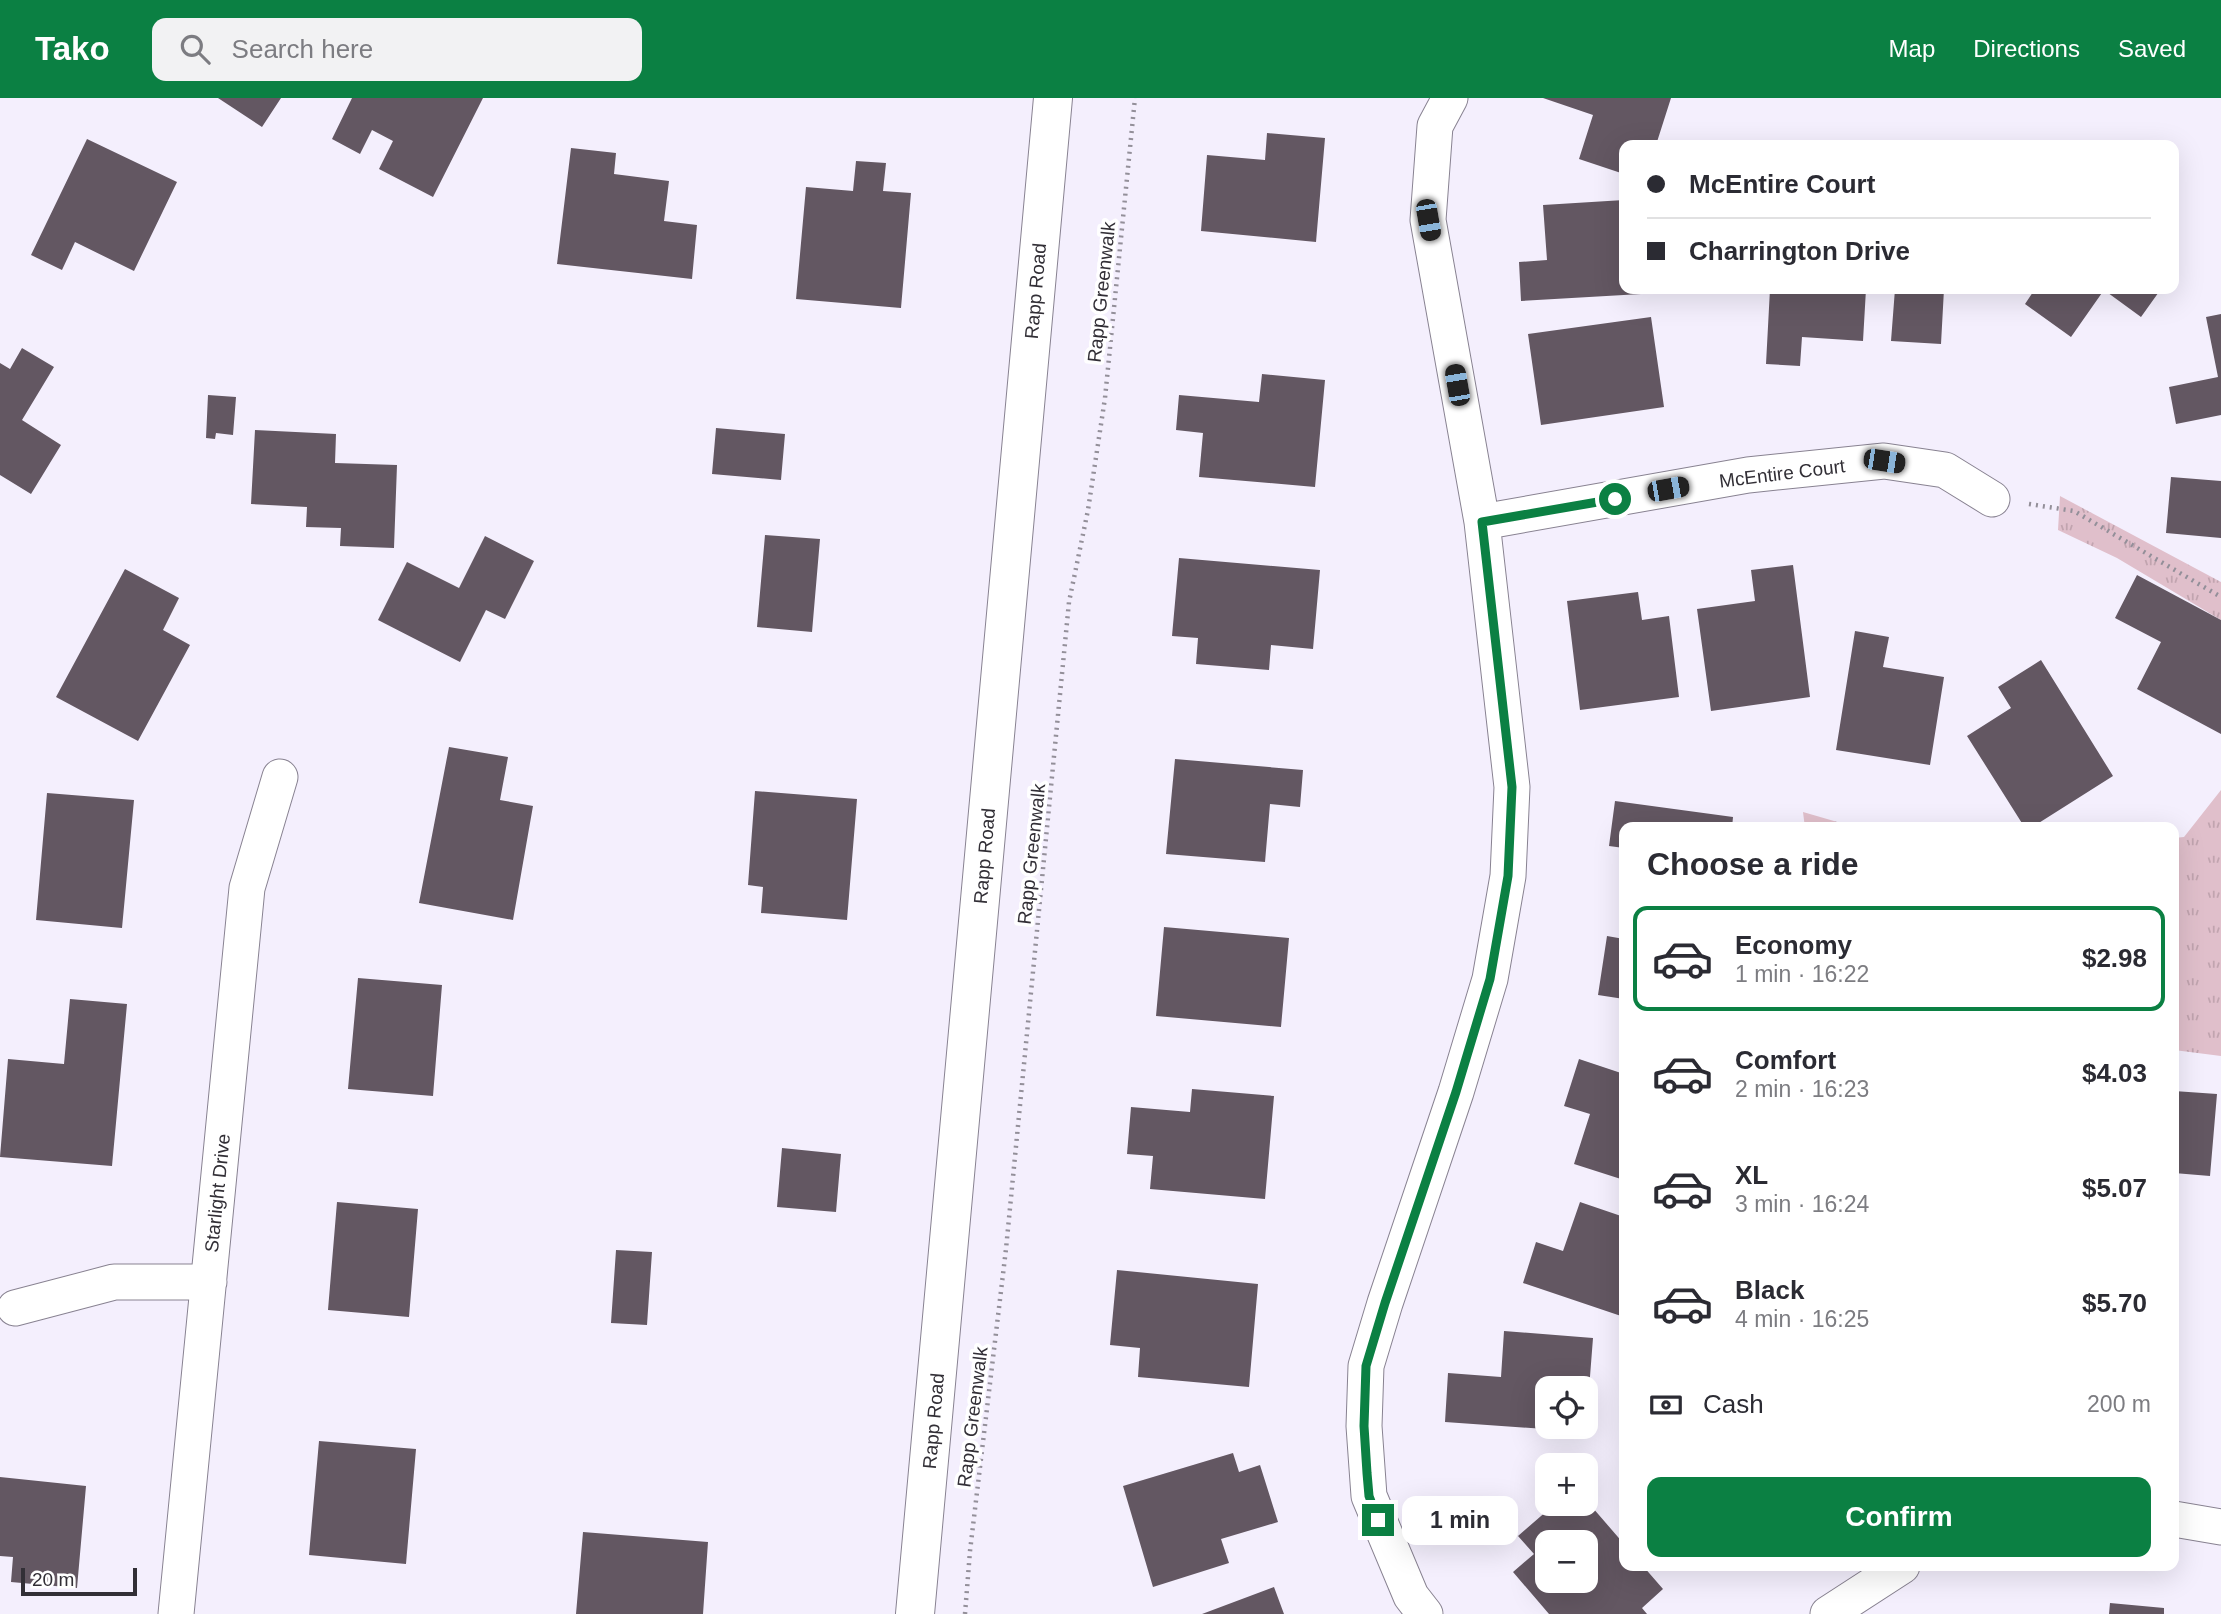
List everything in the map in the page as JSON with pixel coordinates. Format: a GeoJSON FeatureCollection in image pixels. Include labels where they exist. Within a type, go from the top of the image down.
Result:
{"type":"FeatureCollection","features":[{"type":"Feature","properties":{"kind":"street","name":"Rapp Road"},"geometry":{"type":"LineString","coordinates":[[915,1614],[1053,98]]}},
{"type":"Feature","properties":{"kind":"street"},"geometry":{"type":"LineString","coordinates":[[1425,1614],[1411,1596],[1369,1496],[1364,1426],[1366,1366],[1456,1092],[1490,979],[1508,876],[1512,787],[1482,522],[1428,220],[1434,126],[1450,98]]}},
{"type":"Feature","properties":{"kind":"street","name":"McEntire Court"},"geometry":{"type":"LineString","coordinates":[[1482,522],[1748,475],[1884,461],[1945,470],[1992,499]]}},
{"type":"Feature","properties":{"kind":"street","name":"Starlight Drive"},"geometry":{"type":"LineString","coordinates":[[177,1614],[247,888],[280,777]]}},
{"type":"Feature","properties":{"kind":"street"},"geometry":{"type":"LineString","coordinates":[[15,1308],[114,1282],[209,1282]]}},
{"type":"Feature","properties":{"kind":"street"},"geometry":{"type":"LineString","coordinates":[[2179,1520],[2221,1527]]}},
{"type":"Feature","properties":{"kind":"street"},"geometry":{"type":"LineString","coordinates":[[1828,1614],[1894,1571]]}},
{"type":"Feature","properties":{"kind":"path","name":"Rapp Greenwalk"},"geometry":{"type":"LineString","coordinates":[[965,1614],[1006,1249],[1069,602],[1088,510],[1105,398],[1135,98]]}},
{"type":"Feature","properties":{"kind":"path"},"geometry":{"type":"LineString","coordinates":[[1992,499],[2074,511],[2221,597]]}},
{"type":"Feature","properties":{"kind":"green space"},"geometry":{"type":"Polygon","coordinates":[[[2060,496],[2221,582],[2221,620],[2117,558],[2058,530],[2060,496]]]}},
{"type":"Feature","properties":{"kind":"green space"},"geometry":{"type":"Polygon","coordinates":[[[2221,790],[2221,1056],[2179,1051],[2179,838],[2184,837],[2221,790]]]}},
{"type":"Feature","properties":{"kind":"green space"},"geometry":{"type":"Polygon","coordinates":[[[1803,812],[1837,822],[1804,822],[1803,812]]]}},
{"type":"Feature","properties":{"kind":"building"},"geometry":{"type":"Polygon","coordinates":[[[218,98],[281,98],[262,127],[218,98]]]}},
{"type":"Feature","properties":{"kind":"building"},"geometry":{"type":"Polygon","coordinates":[[[352,98],[483,98],[433,197],[379,169],[393,141],[372,130],[360,154],[332,139],[352,98]]]}},
{"type":"Feature","properties":{"kind":"building"},"geometry":{"type":"Polygon","coordinates":[[[1543,98],[1671,98],[1658,140],[1619,140],[1619,172],[1579,159],[1593,115],[1543,98]]]}},
{"type":"Feature","properties":{"kind":"building"},"geometry":{"type":"Polygon","coordinates":[[[1267,133],[1325,138],[1316,242],[1201,231],[1207,155],[1265,160],[1267,133]]]}},
{"type":"Feature","properties":{"kind":"building"},"geometry":{"type":"Polygon","coordinates":[[[87,139],[177,182],[134,271],[75,242],[62,270],[31,255],[87,139]]]}},
{"type":"Feature","properties":{"kind":"building"},"geometry":{"type":"Polygon","coordinates":[[[571,148],[616,153],[614,174],[669,181],[664,221],[697,225],[692,279],[557,264],[571,148]]]}},
{"type":"Feature","properties":{"kind":"building"},"geometry":{"type":"Polygon","coordinates":[[[856,161],[886,163],[883,191],[911,193],[901,308],[796,299],[806,187],[853,191],[856,161]]]}},
{"type":"Feature","properties":{"kind":"building"},"geometry":{"type":"Polygon","coordinates":[[[1619,200],[1619,294],[1641,294],[1521,301],[1519,262],[1547,260],[1543,205],[1619,200]]]}},
{"type":"Feature","properties":{"kind":"building"},"geometry":{"type":"Polygon","coordinates":[[[1770,294],[1866,294],[1863,341],[1802,337],[1800,366],[1766,364],[1770,294]]]}},
{"type":"Feature","properties":{"kind":"building"},"geometry":{"type":"Polygon","coordinates":[[[1895,294],[1944,294],[1941,344],[1891,341],[1895,294]]]}},
{"type":"Feature","properties":{"kind":"building"},"geometry":{"type":"Polygon","coordinates":[[[2032,294],[2101,294],[2071,337],[2025,304],[2032,294]]]}},
{"type":"Feature","properties":{"kind":"building"},"geometry":{"type":"Polygon","coordinates":[[[2109,294],[2157,294],[2141,317],[2109,294]]]}},
{"type":"Feature","properties":{"kind":"building"},"geometry":{"type":"Polygon","coordinates":[[[2221,314],[2221,415],[2176,424],[2169,387],[2218,377],[2206,317],[2221,314]]]}},
{"type":"Feature","properties":{"kind":"building"},"geometry":{"type":"Polygon","coordinates":[[[1651,317],[1664,407],[1541,425],[1528,334],[1651,317]]]}},
{"type":"Feature","properties":{"kind":"building"},"geometry":{"type":"Polygon","coordinates":[[[22,348],[54,367],[22,420],[61,445],[31,494],[0,475],[0,363],[10,369],[22,348]]]}},
{"type":"Feature","properties":{"kind":"building"},"geometry":{"type":"Polygon","coordinates":[[[1262,374],[1325,380],[1315,487],[1199,477],[1203,433],[1176,430],[1179,395],[1259,402],[1262,374]]]}},
{"type":"Feature","properties":{"kind":"building"},"geometry":{"type":"Polygon","coordinates":[[[208,395],[236,397],[233,435],[216,433],[215,439],[206,438],[208,395]]]}},
{"type":"Feature","properties":{"kind":"building"},"geometry":{"type":"Polygon","coordinates":[[[716,428],[785,434],[781,480],[712,474],[716,428]]]}},
{"type":"Feature","properties":{"kind":"building"},"geometry":{"type":"Polygon","coordinates":[[[255,430],[336,434],[335,463],[397,465],[394,548],[340,546],[341,528],[306,527],[307,507],[251,504],[255,430]]]}},
{"type":"Feature","properties":{"kind":"building"},"geometry":{"type":"Polygon","coordinates":[[[2171,477],[2221,481],[2221,538],[2166,533],[2171,477]]]}},
{"type":"Feature","properties":{"kind":"building"},"geometry":{"type":"Polygon","coordinates":[[[765,535],[820,539],[812,632],[757,627],[765,535]]]}},
{"type":"Feature","properties":{"kind":"building"},"geometry":{"type":"Polygon","coordinates":[[[485,536],[534,561],[505,619],[486,610],[460,662],[378,620],[407,562],[459,588],[485,536]]]}},
{"type":"Feature","properties":{"kind":"building"},"geometry":{"type":"Polygon","coordinates":[[[1179,558],[1320,570],[1313,649],[1271,645],[1269,670],[1196,664],[1198,638],[1172,636],[1179,558]]]}},
{"type":"Feature","properties":{"kind":"building"},"geometry":{"type":"Polygon","coordinates":[[[1793,565],[1810,697],[1711,711],[1697,609],[1755,601],[1751,570],[1793,565]]]}},
{"type":"Feature","properties":{"kind":"building"},"geometry":{"type":"Polygon","coordinates":[[[125,569],[179,598],[163,630],[190,645],[138,741],[56,697],[125,569]]]}},
{"type":"Feature","properties":{"kind":"building"},"geometry":{"type":"Polygon","coordinates":[[[2137,575],[2221,620],[2221,734],[2137,689],[2161,642],[2115,618],[2137,575]]]}},
{"type":"Feature","properties":{"kind":"building"},"geometry":{"type":"Polygon","coordinates":[[[1638,592],[1642,620],[1669,616],[1679,697],[1580,710],[1567,601],[1638,592]]]}},
{"type":"Feature","properties":{"kind":"building"},"geometry":{"type":"Polygon","coordinates":[[[1855,631],[1889,637],[1883,667],[1944,677],[1930,765],[1836,750],[1855,631]]]}},
{"type":"Feature","properties":{"kind":"building"},"geometry":{"type":"Polygon","coordinates":[[[2041,660],[2113,776],[2040,822],[2021,822],[1967,736],[2011,708],[1998,687],[2041,660]]]}},
{"type":"Feature","properties":{"kind":"building"},"geometry":{"type":"Polygon","coordinates":[[[449,747],[508,757],[500,800],[533,806],[513,920],[419,903],[449,747]]]}},
{"type":"Feature","properties":{"kind":"building"},"geometry":{"type":"Polygon","coordinates":[[[1175,759],[1303,770],[1300,807],[1270,804],[1265,862],[1166,854],[1175,759]]]}},
{"type":"Feature","properties":{"kind":"building"},"geometry":{"type":"Polygon","coordinates":[[[755,791],[857,799],[847,920],[761,913],[763,887],[748,885],[755,791]]]}},
{"type":"Feature","properties":{"kind":"building"},"geometry":{"type":"Polygon","coordinates":[[[47,793],[134,800],[122,928],[36,920],[47,793]]]}},
{"type":"Feature","properties":{"kind":"building"},"geometry":{"type":"Polygon","coordinates":[[[1615,801],[1733,817],[1733,822],[1619,822],[1619,847],[1609,846],[1615,801]]]}},
{"type":"Feature","properties":{"kind":"building"},"geometry":{"type":"Polygon","coordinates":[[[1164,927],[1289,938],[1281,1027],[1156,1016],[1164,927]]]}},
{"type":"Feature","properties":{"kind":"building"},"geometry":{"type":"Polygon","coordinates":[[[1607,936],[1619,938],[1619,998],[1598,995],[1607,936]]]}},
{"type":"Feature","properties":{"kind":"building"},"geometry":{"type":"Polygon","coordinates":[[[358,978],[442,985],[433,1096],[348,1089],[358,978]]]}},
{"type":"Feature","properties":{"kind":"building"},"geometry":{"type":"Polygon","coordinates":[[[70,999],[127,1004],[112,1166],[0,1157],[8,1059],[64,1064],[70,999]]]}},
{"type":"Feature","properties":{"kind":"building"},"geometry":{"type":"Polygon","coordinates":[[[1579,1059],[1619,1072],[1619,1178],[1574,1164],[1590,1114],[1564,1106],[1579,1059]]]}},
{"type":"Feature","properties":{"kind":"building"},"geometry":{"type":"Polygon","coordinates":[[[1192,1089],[1274,1096],[1265,1199],[1150,1189],[1153,1156],[1127,1154],[1131,1107],[1190,1112],[1192,1089]]]}},
{"type":"Feature","properties":{"kind":"building"},"geometry":{"type":"Polygon","coordinates":[[[2179,1091],[2217,1094],[2210,1176],[2179,1173],[2179,1091]]]}},
{"type":"Feature","properties":{"kind":"building"},"geometry":{"type":"Polygon","coordinates":[[[782,1148],[841,1154],[836,1212],[777,1207],[782,1148]]]}},
{"type":"Feature","properties":{"kind":"building"},"geometry":{"type":"Polygon","coordinates":[[[337,1202],[418,1209],[409,1317],[328,1310],[337,1202]]]}},
{"type":"Feature","properties":{"kind":"building"},"geometry":{"type":"Polygon","coordinates":[[[1580,1202],[1619,1215],[1619,1315],[1523,1283],[1536,1242],[1563,1251],[1580,1202]]]}},
{"type":"Feature","properties":{"kind":"building"},"geometry":{"type":"Polygon","coordinates":[[[616,1250],[652,1252],[647,1325],[611,1323],[616,1250]]]}},
{"type":"Feature","properties":{"kind":"building"},"geometry":{"type":"Polygon","coordinates":[[[1117,1270],[1258,1284],[1249,1387],[1138,1377],[1140,1348],[1110,1345],[1117,1270]]]}},
{"type":"Feature","properties":{"kind":"building"},"geometry":{"type":"Polygon","coordinates":[[[1504,1331],[1593,1338],[1590,1376],[1535,1376],[1535,1428],[1445,1422],[1448,1373],[1501,1377],[1504,1331]]]}},
{"type":"Feature","properties":{"kind":"building"},"geometry":{"type":"Polygon","coordinates":[[[319,1441],[416,1449],[406,1564],[309,1555],[319,1441]]]}},
{"type":"Feature","properties":{"kind":"building"},"geometry":{"type":"Polygon","coordinates":[[[1233,1453],[1239,1472],[1260,1465],[1278,1522],[1221,1539],[1229,1563],[1153,1587],[1123,1486],[1233,1453]]]}},
{"type":"Feature","properties":{"kind":"building"},"geometry":{"type":"Polygon","coordinates":[[[0,1477],[86,1486],[77,1588],[11,1582],[13,1557],[0,1556],[0,1477]]]}},
{"type":"Feature","properties":{"kind":"building"},"geometry":{"type":"Polygon","coordinates":[[[1598,1514],[1619,1538],[1619,1571],[1647,1571],[1663,1589],[1642,1608],[1647,1614],[1549,1614],[1513,1572],[1534,1554],[1518,1536],[1541,1516],[1598,1516],[1598,1514]]]}},
{"type":"Feature","properties":{"kind":"building"},"geometry":{"type":"Polygon","coordinates":[[[583,1532],[708,1542],[703,1614],[576,1614],[583,1532]]]}},
{"type":"Feature","properties":{"kind":"building"},"geometry":{"type":"Polygon","coordinates":[[[1274,1587],[1284,1614],[1202,1614],[1274,1587]]]}},
{"type":"Feature","properties":{"kind":"building"},"geometry":{"type":"Polygon","coordinates":[[[2110,1603],[2164,1608],[2164,1614],[2109,1614],[2110,1603]]]}},
{"type":"Feature","properties":{"kind":"route"},"geometry":{"type":"LineString","coordinates":[[1378,1520],[1369,1496],[1367,1473],[1364,1426],[1366,1366],[1456,1092],[1490,979],[1508,876],[1512,787],[1482,522],[1615,499]]}}]}
